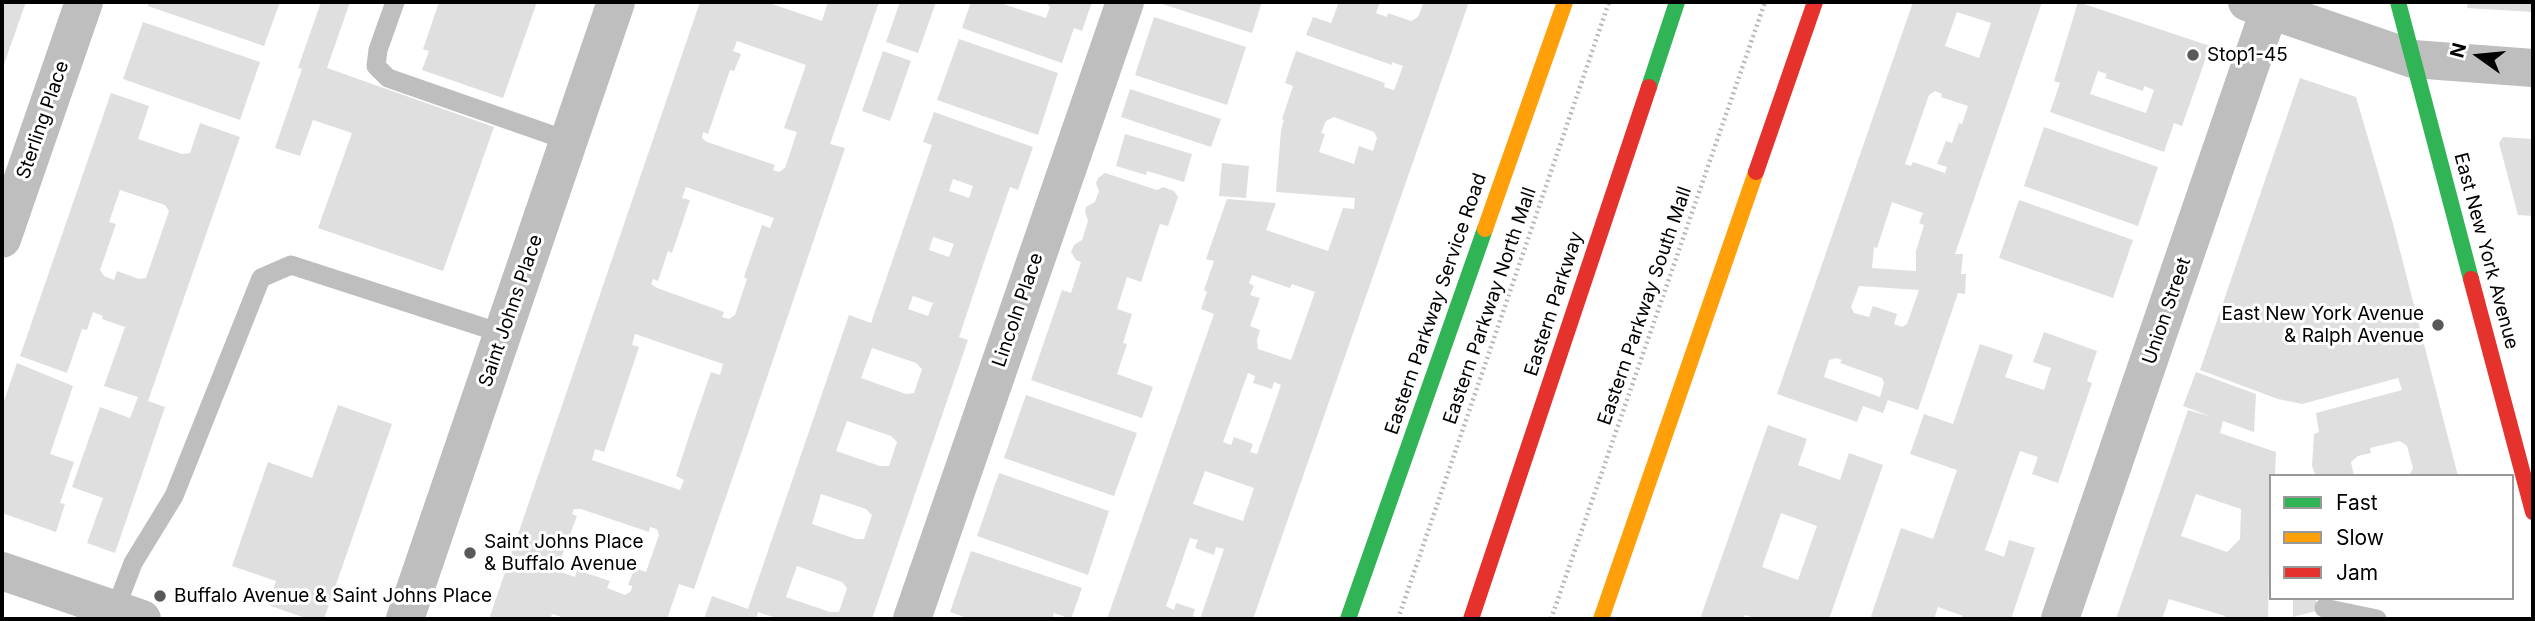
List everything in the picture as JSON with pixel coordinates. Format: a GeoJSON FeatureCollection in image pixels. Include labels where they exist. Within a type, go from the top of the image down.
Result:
{"type":"FeatureCollection","features":[{"type":"Feature","properties":{"kind":"street","name":"Sterling Place"},"geometry":{"type":"LineString","coordinates":[[2,239],[84,2]]}},
{"type":"Feature","properties":{"kind":"street","name":"Saint Johns Place"},"geometry":{"type":"LineString","coordinates":[[405,619],[616,2]]}},
{"type":"Feature","properties":{"kind":"street","name":"Lincoln Place"},"geometry":{"type":"LineString","coordinates":[[912,619],[1125,2]]}},
{"type":"Feature","properties":{"kind":"street","name":"Eastern Parkway Service Road"},"geometry":{"type":"LineString","coordinates":[[1348,619],[1565,2]]}},
{"type":"Feature","properties":{"kind":"street","name":"Eastern Parkway"},"geometry":{"type":"LineString","coordinates":[[1471,619],[1677,2]]}},
{"type":"Feature","properties":{"kind":"street"},"geometry":{"type":"LineString","coordinates":[[1601,619],[1815,2]]}},
{"type":"Feature","properties":{"kind":"street","name":"East New York Avenue"},"geometry":{"type":"LineString","coordinates":[[2398,2],[2533,512]]}},
{"type":"Feature","properties":{"kind":"street"},"geometry":{"type":"LineString","coordinates":[[2263,4],[2413,59],[2533,68]]}},
{"type":"Feature","properties":{"kind":"street","name":"Union Street"},"geometry":{"type":"LineString","coordinates":[[2060,619],[2263,4]]}},
{"type":"Feature","properties":{"kind":"street"},"geometry":{"type":"LineString","coordinates":[[2,570],[129,615]]}},
{"type":"Feature","properties":{"kind":"lane"},"geometry":{"type":"LineString","coordinates":[[395,2],[378,50],[376,66],[388,78],[569,141]]}},
{"type":"Feature","properties":{"kind":"lane"},"geometry":{"type":"LineString","coordinates":[[129,615],[133,563],[174,496],[261,278],[291,265],[504,334]]}},
{"type":"Feature","properties":{"kind":"lane"},"geometry":{"type":"LineString","coordinates":[[2325,608],[2377,619]]}},
{"type":"Feature","properties":{"kind":"path","name":"Eastern Parkway North Mall"},"geometry":{"type":"LineString","coordinates":[[1398,619],[1609,2]]}},
{"type":"Feature","properties":{"kind":"path","name":"Eastern Parkway South Mall"},"geometry":{"type":"LineString","coordinates":[[1551,619],[1765,2]]}},
{"type":"Feature","properties":{"kind":"building"},"geometry":{"type":"Polygon","coordinates":[[[2,2],[26,2],[2,70],[2,2]]]}},
{"type":"Feature","properties":{"kind":"building"},"geometry":{"type":"Polygon","coordinates":[[[149,2],[280,2],[264,46],[148,6],[149,2]]]}},
{"type":"Feature","properties":{"kind":"building"},"geometry":{"type":"Polygon","coordinates":[[[321,2],[350,2],[327,68],[494,127],[443,271],[318,228],[352,133],[313,120],[300,156],[275,148],[302,69],[298,68],[321,2]]]}},
{"type":"Feature","properties":{"kind":"building"},"geometry":{"type":"Polygon","coordinates":[[[439,2],[537,2],[503,98],[422,70],[429,51],[423,49],[439,2]]]}},
{"type":"Feature","properties":{"kind":"building"},"geometry":{"type":"Polygon","coordinates":[[[700,2],[766,2],[822,21],[828,2],[879,2],[830,144],[845,148],[694,589],[679,584],[667,619],[568,619],[552,614],[550,619],[489,619],[700,2]],[[737,41],[733,51],[741,54],[734,71],[730,70],[708,134],[703,132],[702,138],[775,165],[773,170],[779,172],[785,168],[797,132],[784,128],[806,65],[737,41]],[[686,187],[682,198],[690,200],[672,253],[668,251],[658,281],[653,279],[651,284],[724,312],[722,317],[729,319],[735,315],[747,279],[744,277],[762,225],[770,228],[774,218],[686,187]],[[635,334],[632,345],[639,347],[604,452],[595,449],[592,460],[680,490],[684,480],[676,476],[693,424],[711,372],[720,375],[723,364],[635,334]],[[574,509],[572,514],[577,516],[560,561],[556,560],[558,571],[575,577],[577,570],[610,581],[607,588],[625,595],[631,591],[632,586],[628,585],[635,568],[646,572],[659,535],[657,529],[650,527],[649,532],[581,509],[574,509]]]}},
{"type":"Feature","properties":{"kind":"building"},"geometry":{"type":"Polygon","coordinates":[[[900,2],[936,2],[918,53],[886,42],[900,2]]]}},
{"type":"Feature","properties":{"kind":"building"},"geometry":{"type":"Polygon","coordinates":[[[971,2],[997,2],[1046,18],[1050,7],[1045,2],[1092,2],[1082,31],[1074,28],[1062,63],[962,28],[971,2]]]}},
{"type":"Feature","properties":{"kind":"building"},"geometry":{"type":"Polygon","coordinates":[[[1156,2],[1262,2],[1252,33],[1156,2]]]}},
{"type":"Feature","properties":{"kind":"building"},"geometry":{"type":"Polygon","coordinates":[[[1339,2],[1380,2],[1376,13],[1387,17],[1388,13],[1411,21],[1418,17],[1423,4],[1417,2],[1469,2],[1253,619],[1200,619],[1107,619],[1214,314],[1201,309],[1214,261],[1206,259],[1227,199],[1276,203],[1266,230],[1328,251],[1343,208],[1354,209],[1355,198],[1276,192],[1282,119],[1293,86],[1285,83],[1296,51],[1385,83],[1384,87],[1394,90],[1403,66],[1392,62],[1392,65],[1306,35],[1313,17],[1331,23],[1339,2]],[[1334,117],[1326,121],[1321,133],[1325,134],[1319,152],[1354,164],[1359,146],[1373,151],[1377,138],[1374,132],[1334,117]],[[1252,275],[1249,283],[1254,286],[1250,295],[1260,298],[1250,326],[1260,330],[1258,349],[1291,360],[1315,292],[1292,284],[1290,288],[1252,275]],[[1248,373],[1223,442],[1231,445],[1234,437],[1253,444],[1250,452],[1257,454],[1281,385],[1274,382],[1272,389],[1253,383],[1255,376],[1248,373]],[[1205,471],[1193,504],[1243,521],[1254,488],[1205,471]],[[1190,538],[1166,606],[1174,610],[1176,603],[1195,609],[1193,616],[1200,619],[1224,549],[1216,547],[1214,555],[1195,548],[1198,540],[1190,538]]]}},
{"type":"Feature","properties":{"kind":"building"},"geometry":{"type":"Polygon","coordinates":[[[1913,2],[2042,2],[1955,254],[1963,254],[1961,274],[1966,274],[1965,294],[1958,293],[1918,410],[1888,400],[1883,413],[1863,406],[1857,422],[1777,394],[1913,2]],[[1957,12],[1945,46],[1979,58],[1991,23],[1957,12]],[[1935,91],[1929,95],[1905,164],[1911,166],[1913,162],[1945,173],[1947,167],[1937,164],[1946,141],[1952,143],[1968,106],[1941,97],[1942,94],[1935,91]],[[1892,202],[1877,248],[1874,247],[1872,268],[1916,271],[1916,251],[1924,225],[1919,223],[1923,213],[1892,202]],[[1859,286],[1851,307],[1854,313],[1869,317],[1873,306],[1897,314],[1894,324],[1902,327],[1907,324],[1919,290],[1859,286]],[[1836,358],[1829,360],[1824,377],[1880,397],[1884,383],[1882,378],[1840,363],[1842,360],[1836,358]]]}},
{"type":"Feature","properties":{"kind":"building"},"geometry":{"type":"Polygon","coordinates":[[[2078,2],[2210,46],[2182,126],[2174,123],[2164,152],[2050,112],[2060,83],[2054,81],[2078,2]],[[2098,71],[2090,94],[2146,113],[2154,90],[2144,86],[2143,91],[2105,78],[2107,74],[2098,71]]]}},
{"type":"Feature","properties":{"kind":"building"},"geometry":{"type":"Polygon","coordinates":[[[2468,2],[2533,2],[2533,12],[2467,8],[2468,2]]]}},
{"type":"Feature","properties":{"kind":"building"},"geometry":{"type":"Polygon","coordinates":[[[1154,17],[1246,47],[1227,105],[1135,75],[1154,17]]]}},
{"type":"Feature","properties":{"kind":"building"},"geometry":{"type":"Polygon","coordinates":[[[143,22],[260,62],[240,120],[123,79],[143,22]]]}},
{"type":"Feature","properties":{"kind":"building"},"geometry":{"type":"Polygon","coordinates":[[[959,39],[1058,73],[1038,135],[937,100],[959,39]]]}},
{"type":"Feature","properties":{"kind":"building"},"geometry":{"type":"Polygon","coordinates":[[[883,51],[911,61],[890,121],[862,111],[883,51]]]}},
{"type":"Feature","properties":{"kind":"building"},"geometry":{"type":"Polygon","coordinates":[[[2300,78],[2356,97],[2392,220],[2457,474],[2410,474],[2413,468],[2407,446],[2400,441],[2370,448],[2371,453],[2358,456],[2351,462],[2354,474],[2315,474],[2312,466],[2314,434],[2319,432],[2316,413],[2402,390],[2398,378],[2302,404],[2278,399],[2200,370],[2300,78]]]}},
{"type":"Feature","properties":{"kind":"building"},"geometry":{"type":"Polygon","coordinates":[[[1130,89],[1221,119],[1211,147],[1121,117],[1130,89]]]}},
{"type":"Feature","properties":{"kind":"building"},"geometry":{"type":"Polygon","coordinates":[[[111,93],[149,106],[138,139],[182,154],[190,153],[200,123],[240,137],[148,401],[165,407],[115,553],[87,543],[103,498],[72,487],[100,407],[130,418],[138,397],[104,386],[125,327],[102,319],[103,316],[93,312],[87,330],[82,329],[67,373],[20,356],[111,93]],[[120,190],[109,222],[116,224],[100,270],[104,276],[114,280],[117,271],[139,279],[146,278],[169,211],[165,205],[120,190]]]}},
{"type":"Feature","properties":{"kind":"building"},"geometry":{"type":"Polygon","coordinates":[[[934,112],[1033,147],[1018,190],[1010,187],[984,262],[959,337],[968,340],[872,619],[779,619],[758,612],[756,619],[704,619],[712,596],[748,609],[849,315],[871,323],[932,145],[923,142],[934,112]],[[953,179],[949,191],[969,198],[973,186],[953,179]],[[933,237],[929,250],[949,257],[954,244],[933,237]],[[913,296],[908,309],[928,316],[933,303],[913,296]],[[872,348],[861,378],[906,394],[914,393],[922,369],[916,363],[872,348]],[[847,421],[836,451],[880,466],[889,466],[897,442],[891,436],[847,421]],[[821,494],[812,524],[856,539],[864,539],[872,515],[866,509],[821,494]],[[797,566],[786,597],[830,612],[839,612],[847,588],[842,582],[797,566]]]}},
{"type":"Feature","properties":{"kind":"building"},"geometry":{"type":"Polygon","coordinates":[[[2044,127],[2158,167],[2138,226],[2024,186],[2044,127]]]}},
{"type":"Feature","properties":{"kind":"building"},"geometry":{"type":"Polygon","coordinates":[[[1125,134],[1192,154],[1184,182],[1147,171],[1146,175],[1116,166],[1125,134]]]}},
{"type":"Feature","properties":{"kind":"building"},"geometry":{"type":"Polygon","coordinates":[[[2503,137],[2533,139],[2533,216],[2518,215],[2499,143],[2503,137]]]}},
{"type":"Feature","properties":{"kind":"building"},"geometry":{"type":"Polygon","coordinates":[[[1222,163],[1249,166],[1246,198],[1219,196],[1222,163]]]}},
{"type":"Feature","properties":{"kind":"building"},"geometry":{"type":"Polygon","coordinates":[[[1105,173],[1157,190],[1163,187],[1174,191],[1178,197],[1168,226],[1160,224],[1141,282],[1127,277],[1117,309],[1132,314],[1123,343],[1127,344],[1117,374],[1153,387],[1142,418],[1031,380],[1062,290],[1071,293],[1081,262],[1076,260],[1071,252],[1074,245],[1082,240],[1088,221],[1086,207],[1095,202],[1099,191],[1096,183],[1105,173]]]}},
{"type":"Feature","properties":{"kind":"building"},"geometry":{"type":"Polygon","coordinates":[[[2019,200],[2133,240],[2113,298],[1999,258],[2019,200]]]}},
{"type":"Feature","properties":{"kind":"building"},"geometry":{"type":"Polygon","coordinates":[[[2044,332],[2097,351],[2087,381],[2092,383],[2058,483],[2032,474],[2038,457],[2020,451],[1985,550],[2004,557],[2009,540],[2035,548],[2011,619],[1961,619],[1963,616],[1938,607],[1934,619],[1870,619],[1901,528],[1933,539],[1957,470],[1910,454],[1924,414],[1953,424],[1980,344],[2013,355],[2005,377],[2044,390],[2051,368],[2033,362],[2044,332]]]}},
{"type":"Feature","properties":{"kind":"building"},"geometry":{"type":"Polygon","coordinates":[[[17,363],[73,386],[50,454],[74,462],[60,503],[65,504],[56,532],[2,513],[2,407],[17,363]]]}},
{"type":"Feature","properties":{"kind":"building"},"geometry":{"type":"Polygon","coordinates":[[[2196,372],[2256,394],[2254,432],[2223,421],[2220,433],[2276,452],[2275,474],[2269,474],[2268,619],[2225,619],[2225,616],[2169,599],[2162,619],[2116,619],[2188,410],[2212,417],[2183,406],[2196,372]],[[2196,494],[2181,536],[2227,552],[2240,539],[2241,509],[2196,494]]]}},
{"type":"Feature","properties":{"kind":"building"},"geometry":{"type":"Polygon","coordinates":[[[1026,395],[1137,433],[1114,496],[1004,458],[1026,395]]]}},
{"type":"Feature","properties":{"kind":"building"},"geometry":{"type":"Polygon","coordinates":[[[338,405],[392,424],[324,619],[308,619],[268,605],[276,581],[232,566],[268,462],[312,478],[338,405]]]}},
{"type":"Feature","properties":{"kind":"building"},"geometry":{"type":"Polygon","coordinates":[[[1768,425],[1807,439],[1798,465],[1840,480],[1849,453],[1883,465],[1829,619],[1756,619],[1745,615],[1743,619],[1700,619],[1768,425]],[[1781,513],[1762,567],[1798,580],[1817,526],[1781,513]]]}},
{"type":"Feature","properties":{"kind":"building"},"geometry":{"type":"Polygon","coordinates":[[[999,473],[1109,511],[1088,575],[977,536],[999,473]]]}},
{"type":"Feature","properties":{"kind":"building"},"geometry":{"type":"Polygon","coordinates":[[[971,551],[1082,588],[1071,619],[1054,613],[1052,619],[970,619],[950,612],[971,551]]]}},
{"type":"Feature","properties":{"kind":"building"},"geometry":{"type":"Polygon","coordinates":[[[2293,600],[2316,600],[2316,611],[2293,617],[2293,600]]]}},
{"type":"Feature","properties":{"kind":"traffic: fast"},"geometry":{"type":"LineString","coordinates":[[1649,87],[1677,2]]}},
{"type":"Feature","properties":{"kind":"traffic: fast"},"geometry":{"type":"LineString","coordinates":[[2398,2],[2471,279]]}},
{"type":"Feature","properties":{"kind":"traffic: fast"},"geometry":{"type":"LineString","coordinates":[[1348,619],[1485,229]]}},
{"type":"Feature","properties":{"kind":"traffic: slow"},"geometry":{"type":"LineString","coordinates":[[1485,229],[1565,2]]}},
{"type":"Feature","properties":{"kind":"traffic: slow"},"geometry":{"type":"LineString","coordinates":[[1601,619],[1756,172]]}},
{"type":"Feature","properties":{"kind":"traffic: jam"},"geometry":{"type":"LineString","coordinates":[[1756,172],[1815,2]]}},
{"type":"Feature","properties":{"kind":"traffic: jam"},"geometry":{"type":"LineString","coordinates":[[1471,619],[1649,87]]}},
{"type":"Feature","properties":{"kind":"traffic: jam"},"geometry":{"type":"LineString","coordinates":[[2471,279],[2533,512]]}},
{"type":"Feature","properties":{"kind":"place","name":"Stop1-45"},"geometry":{"type":"Point","coordinates":[2193,55]}},
{"type":"Feature","properties":{"kind":"place","name":"East New York Avenue & Ralph Avenue"},"geometry":{"type":"Point","coordinates":[2438,325]}},
{"type":"Feature","properties":{"kind":"place","name":"Saint Johns Place & Buffalo Avenue"},"geometry":{"type":"Point","coordinates":[470,553]}},
{"type":"Feature","properties":{"kind":"place","name":"Buffalo Avenue & Saint Johns Place"},"geometry":{"type":"Point","coordinates":[160,596]}}]}
